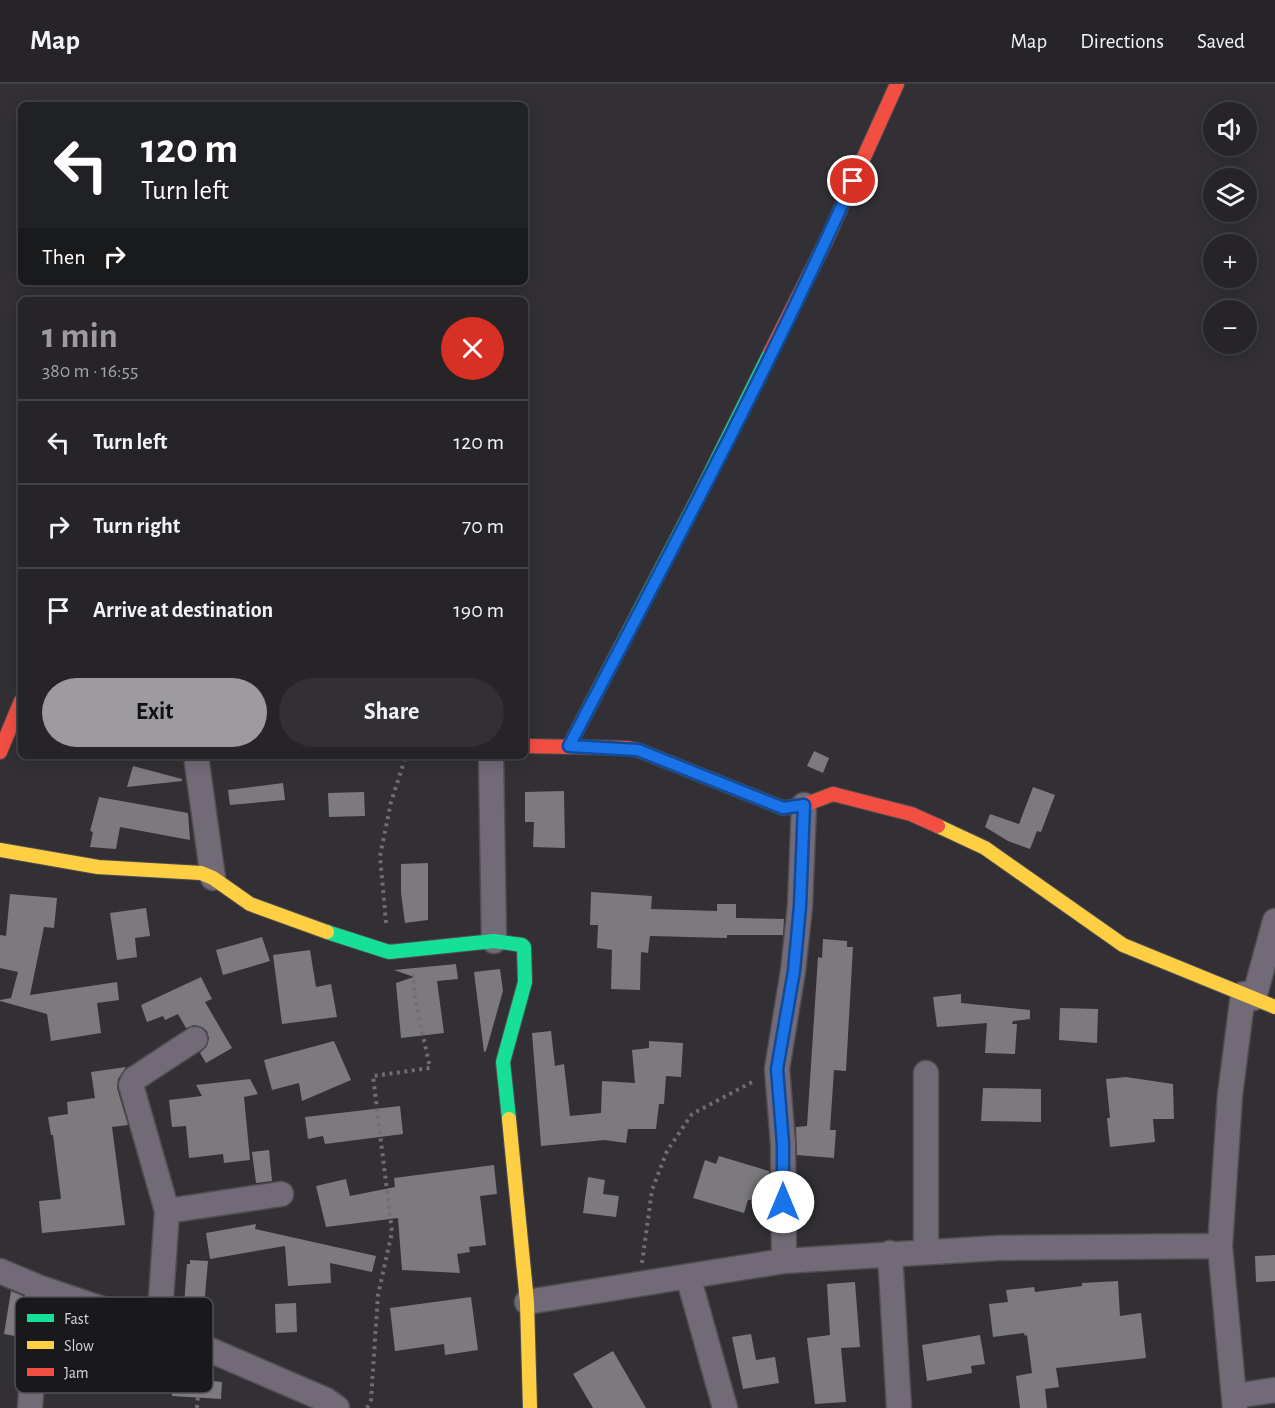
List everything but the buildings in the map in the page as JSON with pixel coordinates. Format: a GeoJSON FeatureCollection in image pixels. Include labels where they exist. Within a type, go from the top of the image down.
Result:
{"type":"FeatureCollection","features":[{"type":"Feature","properties":{"kind":"street"},"geometry":{"type":"LineString","coordinates":[[569,746],[699,496],[822,250],[897,84]]}},
{"type":"Feature","properties":{"kind":"street"},"geometry":{"type":"LineString","coordinates":[[0,752],[18,708]]}},
{"type":"Feature","properties":{"kind":"street"},"geometry":{"type":"LineString","coordinates":[[528,746],[638,750],[783,808],[804,805],[828,795],[838,795],[911,814],[985,848],[1113,940],[1257,999]]}},
{"type":"Feature","properties":{"kind":"street"},"geometry":{"type":"LineString","coordinates":[[196,759],[213,878]]}},
{"type":"Feature","properties":{"kind":"street"},"geometry":{"type":"LineString","coordinates":[[491,759],[494,941]]}},
{"type":"Feature","properties":{"kind":"street"},"geometry":{"type":"LineString","coordinates":[[784,1261],[783,1144],[777,1069],[794,971],[804,805]]}},
{"type":"Feature","properties":{"kind":"street"},"geometry":{"type":"LineString","coordinates":[[0,850],[98,867],[201,873],[213,878],[250,904],[268,912],[389,952],[494,941],[524,947],[525,982],[503,1062],[530,1338],[530,1408]]}},
{"type":"Feature","properties":{"kind":"street"},"geometry":{"type":"LineString","coordinates":[[1275,921],[1257,999],[1230,1095],[1220,1246],[1235,1402],[1275,1390]]}},
{"type":"Feature","properties":{"kind":"street"},"geometry":{"type":"LineString","coordinates":[[161,1297],[167,1211],[131,1085],[134,1079],[195,1039]]}},
{"type":"Feature","properties":{"kind":"street"},"geometry":{"type":"LineString","coordinates":[[926,1073],[926,1251]]}},
{"type":"Feature","properties":{"kind":"street"},"geometry":{"type":"LineString","coordinates":[[167,1211],[281,1194]]}},
{"type":"Feature","properties":{"kind":"street"},"geometry":{"type":"LineString","coordinates":[[527,1302],[784,1261],[998,1248],[1220,1246]]}},
{"type":"Feature","properties":{"kind":"street"},"geometry":{"type":"LineString","coordinates":[[890,1253],[899,1408]]}},
{"type":"Feature","properties":{"kind":"street"},"geometry":{"type":"LineString","coordinates":[[0,1271],[68,1297]]}},
{"type":"Feature","properties":{"kind":"street"},"geometry":{"type":"LineString","coordinates":[[688,1276],[725,1408]]}},
{"type":"Feature","properties":{"kind":"street"},"geometry":{"type":"LineString","coordinates":[[37,1297],[38,1287]]}},
{"type":"Feature","properties":{"kind":"street"},"geometry":{"type":"LineString","coordinates":[[213,1352],[326,1400],[337,1408]]}},
{"type":"Feature","properties":{"kind":"street"},"geometry":{"type":"LineString","coordinates":[[30,1408],[31,1393]]}},
{"type":"Feature","properties":{"kind":"path"},"geometry":{"type":"LineString","coordinates":[[389,952],[380,856],[391,802],[404,759]]}},
{"type":"Feature","properties":{"kind":"path"},"geometry":{"type":"LineString","coordinates":[[367,1408],[371,1400],[378,1295],[392,1232],[373,1076],[430,1068],[415,999],[411,951]]}},
{"type":"Feature","properties":{"kind":"path"},"geometry":{"type":"LineString","coordinates":[[641,1284],[652,1190],[667,1151],[692,1114],[777,1069]]}},
{"type":"Feature","properties":{"kind":"path"},"geometry":{"type":"LineString","coordinates":[[197,1408],[198,1393]]}},
{"type":"Feature","properties":{"kind":"traffic: fast"},"geometry":{"type":"LineString","coordinates":[[569,746],[699,496],[771,351]]}},
{"type":"Feature","properties":{"kind":"traffic: fast"},"geometry":{"type":"LineString","coordinates":[[327,932],[389,952],[494,941],[524,947],[525,982],[503,1062],[509,1119]]}},
{"type":"Feature","properties":{"kind":"traffic: slow"},"geometry":{"type":"LineString","coordinates":[[938,826],[985,848],[1123,945],[1275,1007]]}},
{"type":"Feature","properties":{"kind":"traffic: slow"},"geometry":{"type":"LineString","coordinates":[[0,850],[98,867],[201,873],[213,878],[250,904],[327,932]]}},
{"type":"Feature","properties":{"kind":"traffic: slow"},"geometry":{"type":"LineString","coordinates":[[509,1119],[527,1302],[530,1408]]}},
{"type":"Feature","properties":{"kind":"traffic: jam"},"geometry":{"type":"LineString","coordinates":[[771,351],[827,239],[897,84]]}},
{"type":"Feature","properties":{"kind":"traffic: jam"},"geometry":{"type":"LineString","coordinates":[[0,752],[18,708]]}},
{"type":"Feature","properties":{"kind":"traffic: jam"},"geometry":{"type":"LineString","coordinates":[[528,746],[638,750],[783,808],[804,805],[833,794],[911,814],[938,826]]}},
{"type":"Feature","properties":{"kind":"route"},"geometry":{"type":"LineString","coordinates":[[783,1202],[783,1144],[777,1069],[794,971],[800,906],[804,805],[791,809],[783,808],[638,750],[569,746],[699,496],[827,239],[853,181]]}}]}
